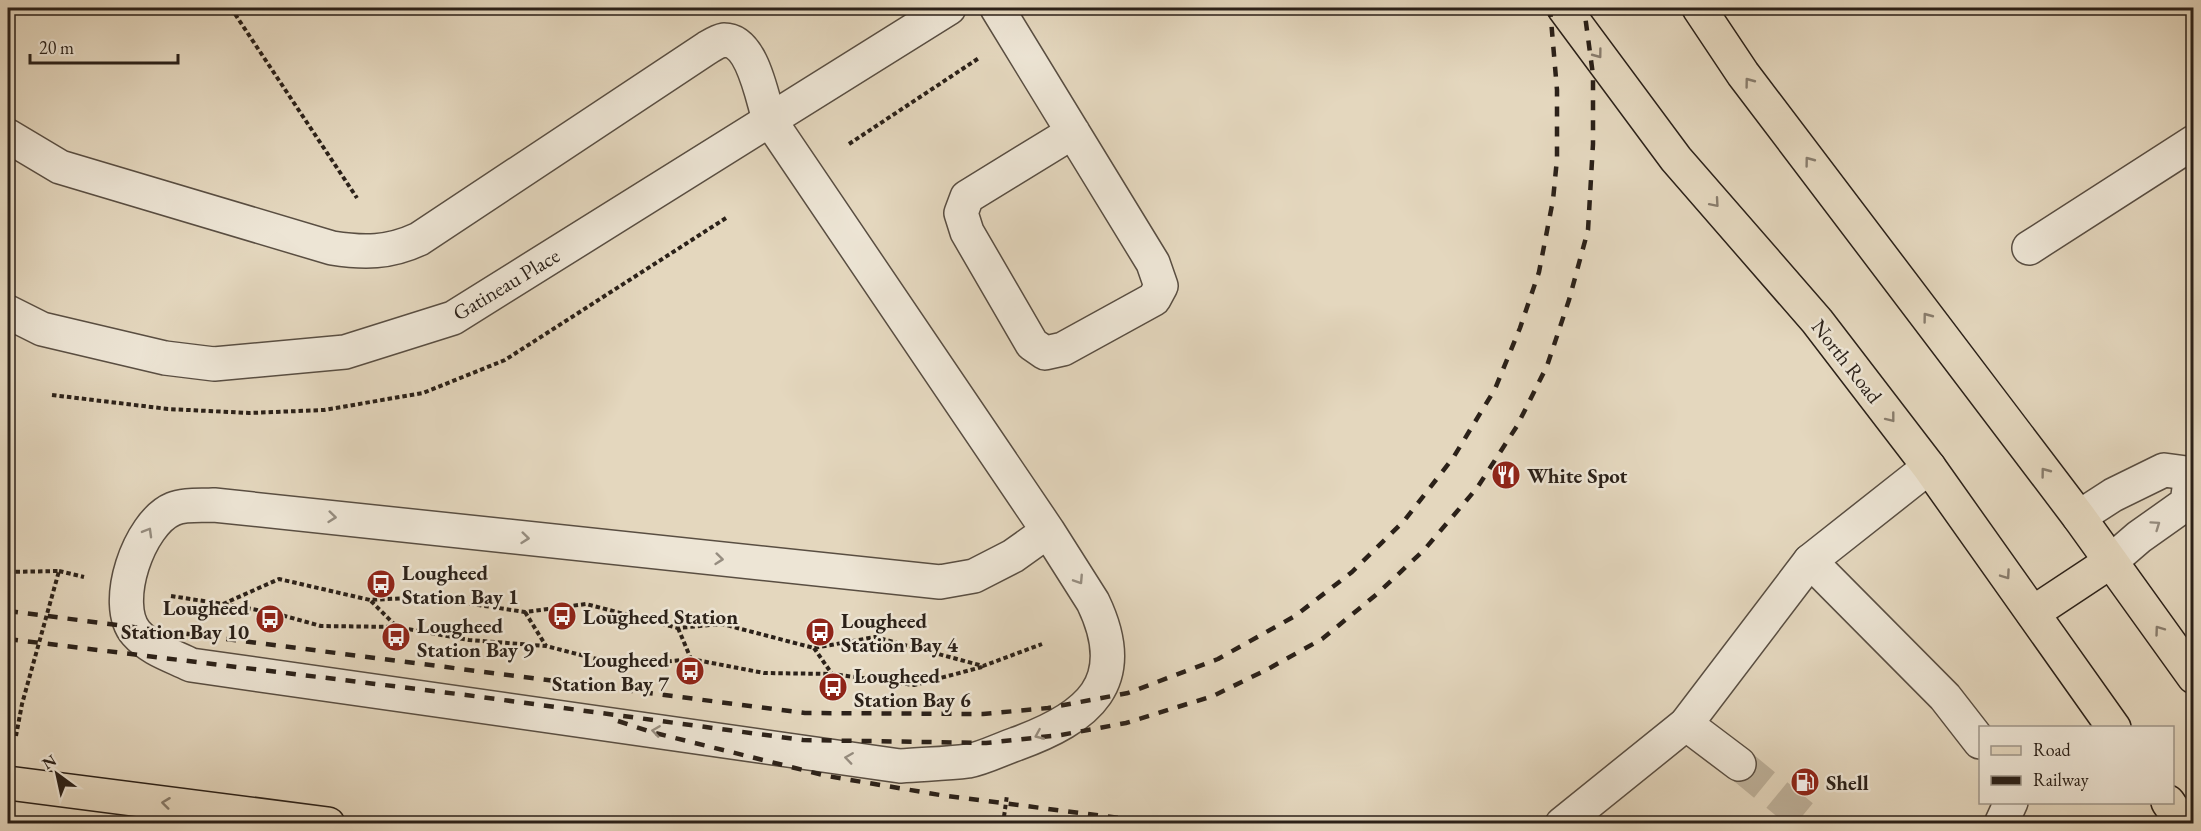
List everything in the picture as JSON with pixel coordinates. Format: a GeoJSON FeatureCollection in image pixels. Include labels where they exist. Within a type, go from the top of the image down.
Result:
{"type":"FeatureCollection","features":[{"type":"Feature","properties":{"kind":"main road","name":"North Road"},"geometry":{"type":"LineString","coordinates":[[1564,8],[1676,159],[1817,321],[1929,467],[2113,726]]}},
{"type":"Feature","properties":{"kind":"main road"},"geometry":{"type":"LineString","coordinates":[[1699,8],[1743,74],[2079,517],[2193,677]]}},
{"type":"Feature","properties":{"kind":"main road"},"geometry":{"type":"LineString","coordinates":[[2032,614],[2110,562]]}},
{"type":"Feature","properties":{"kind":"main road"},"geometry":{"type":"LineString","coordinates":[[8,783],[328,824]]}},
{"type":"Feature","properties":{"kind":"main road"},"geometry":{"type":"LineString","coordinates":[[2169,804],[2182,824]]}},
{"type":"Feature","properties":{"kind":"street","name":"Gatineau Place"},"geometry":{"type":"LineString","coordinates":[[8,312],[42,329],[165,358],[214,364],[345,352],[453,318],[949,8]]}},
{"type":"Feature","properties":{"kind":"street"},"geometry":{"type":"LineString","coordinates":[[998,8],[1153,263],[1161,286],[1154,299],[1063,349],[1046,352],[1032,344],[966,232],[961,213],[967,197],[1073,132]]}},
{"type":"Feature","properties":{"kind":"street"},"geometry":{"type":"LineString","coordinates":[[8,136],[60,167],[332,248],[358,252],[383,251],[401,247],[418,239],[707,48],[722,40],[733,41],[750,57],[769,119],[1048,531],[1099,614],[1108,645],[1108,671],[1095,698],[1071,718],[1041,734],[969,760],[900,766],[191,664],[156,649],[135,632],[126,610],[135,555],[152,524],[173,508],[213,505],[940,582],[974,576],[1013,556],[1048,531]]}},
{"type":"Feature","properties":{"kind":"street"},"geometry":{"type":"LineString","coordinates":[[2029,248],[2193,142]]}},
{"type":"Feature","properties":{"kind":"street"},"geometry":{"type":"LineString","coordinates":[[1562,824],[1686,724],[1810,561],[1929,467]]}},
{"type":"Feature","properties":{"kind":"street"},"geometry":{"type":"LineString","coordinates":[[2079,517],[2113,495],[2164,470],[2192,474],[2187,503],[2139,537],[2110,562]]}},
{"type":"Feature","properties":{"kind":"street"},"geometry":{"type":"LineString","coordinates":[[1810,561],[1945,697],[1979,741]]}},
{"type":"Feature","properties":{"kind":"street"},"geometry":{"type":"LineString","coordinates":[[1686,724],[1739,764]]}},
{"type":"Feature","properties":{"kind":"street"},"geometry":{"type":"LineString","coordinates":[[2001,824],[2010,804]]}},
{"type":"Feature","properties":{"kind":"path"},"geometry":{"type":"LineString","coordinates":[[231,8],[357,198]]}},
{"type":"Feature","properties":{"kind":"path"},"geometry":{"type":"LineString","coordinates":[[849,144],[1014,35]]}},
{"type":"Feature","properties":{"kind":"path"},"geometry":{"type":"LineString","coordinates":[[16,736],[22,704],[59,571]]}},
{"type":"Feature","properties":{"kind":"path"},"geometry":{"type":"LineString","coordinates":[[8,572],[59,571],[84,577]]}},
{"type":"Feature","properties":{"kind":"path"},"geometry":{"type":"LineString","coordinates":[[223,604],[279,579],[370,600],[425,597],[525,612],[586,604],[678,628],[722,624],[814,648],[875,637],[983,666]]}},
{"type":"Feature","properties":{"kind":"path"},"geometry":{"type":"LineString","coordinates":[[171,596],[274,613],[321,626],[397,627],[469,640],[546,646],[624,666],[691,659],[764,673],[832,674],[914,685],[983,666],[1042,644]]}},
{"type":"Feature","properties":{"kind":"path"},"geometry":{"type":"LineString","coordinates":[[370,600],[397,627]]}},
{"type":"Feature","properties":{"kind":"path"},"geometry":{"type":"LineString","coordinates":[[525,612],[546,646]]}},
{"type":"Feature","properties":{"kind":"path"},"geometry":{"type":"LineString","coordinates":[[678,628],[691,659]]}},
{"type":"Feature","properties":{"kind":"path"},"geometry":{"type":"LineString","coordinates":[[814,648],[832,674]]}},
{"type":"Feature","properties":{"kind":"path"},"geometry":{"type":"LineString","coordinates":[[1003,824],[1006,795]]}},
{"type":"Feature","properties":{"kind":"tunnel"},"geometry":{"type":"LineString","coordinates":[[1739,764],[1812,824]]}},
{"type":"Feature","properties":{"kind":"railway"},"geometry":{"type":"LineString","coordinates":[[8,611],[805,713],[983,714],[1048,708],[1128,693],[1218,659],[1295,616],[1352,572],[1404,521],[1453,458],[1495,389],[1520,328],[1539,272],[1553,200],[1557,159],[1557,90],[1550,8]]}},
{"type":"Feature","properties":{"kind":"railway"},"geometry":{"type":"LineString","coordinates":[[8,639],[466,695],[803,740],[986,743],[1061,735],[1126,723],[1213,696],[1322,639],[1377,594],[1424,550],[1477,488],[1517,426],[1547,366],[1569,300],[1588,230],[1593,144],[1593,75],[1584,8]]}},
{"type":"Feature","properties":{"kind":"railway"},"geometry":{"type":"LineString","coordinates":[[618,721],[651,732],[827,776],[940,795],[1166,824]]}},
{"type":"Feature","properties":{"kind":"place","name":"White Spot"},"geometry":{"type":"Point","coordinates":[1506,475]}},
{"type":"Feature","properties":{"kind":"place","name":"Lougheed Station Bay 1"},"geometry":{"type":"Point","coordinates":[381,584]}},
{"type":"Feature","properties":{"kind":"place","name":"Lougheed Station"},"geometry":{"type":"Point","coordinates":[562,616]}},
{"type":"Feature","properties":{"kind":"place","name":"Lougheed Station Bay 10"},"geometry":{"type":"Point","coordinates":[270,619]}},
{"type":"Feature","properties":{"kind":"place","name":"Lougheed Station Bay 4"},"geometry":{"type":"Point","coordinates":[820,632]}},
{"type":"Feature","properties":{"kind":"place","name":"Lougheed Station Bay 9"},"geometry":{"type":"Point","coordinates":[396,637]}},
{"type":"Feature","properties":{"kind":"place","name":"Lougheed Station Bay 7"},"geometry":{"type":"Point","coordinates":[690,671]}},
{"type":"Feature","properties":{"kind":"place","name":"Lougheed Station Bay 6"},"geometry":{"type":"Point","coordinates":[833,687]}},
{"type":"Feature","properties":{"kind":"place","name":"Shell"},"geometry":{"type":"Point","coordinates":[1805,782]}}]}
